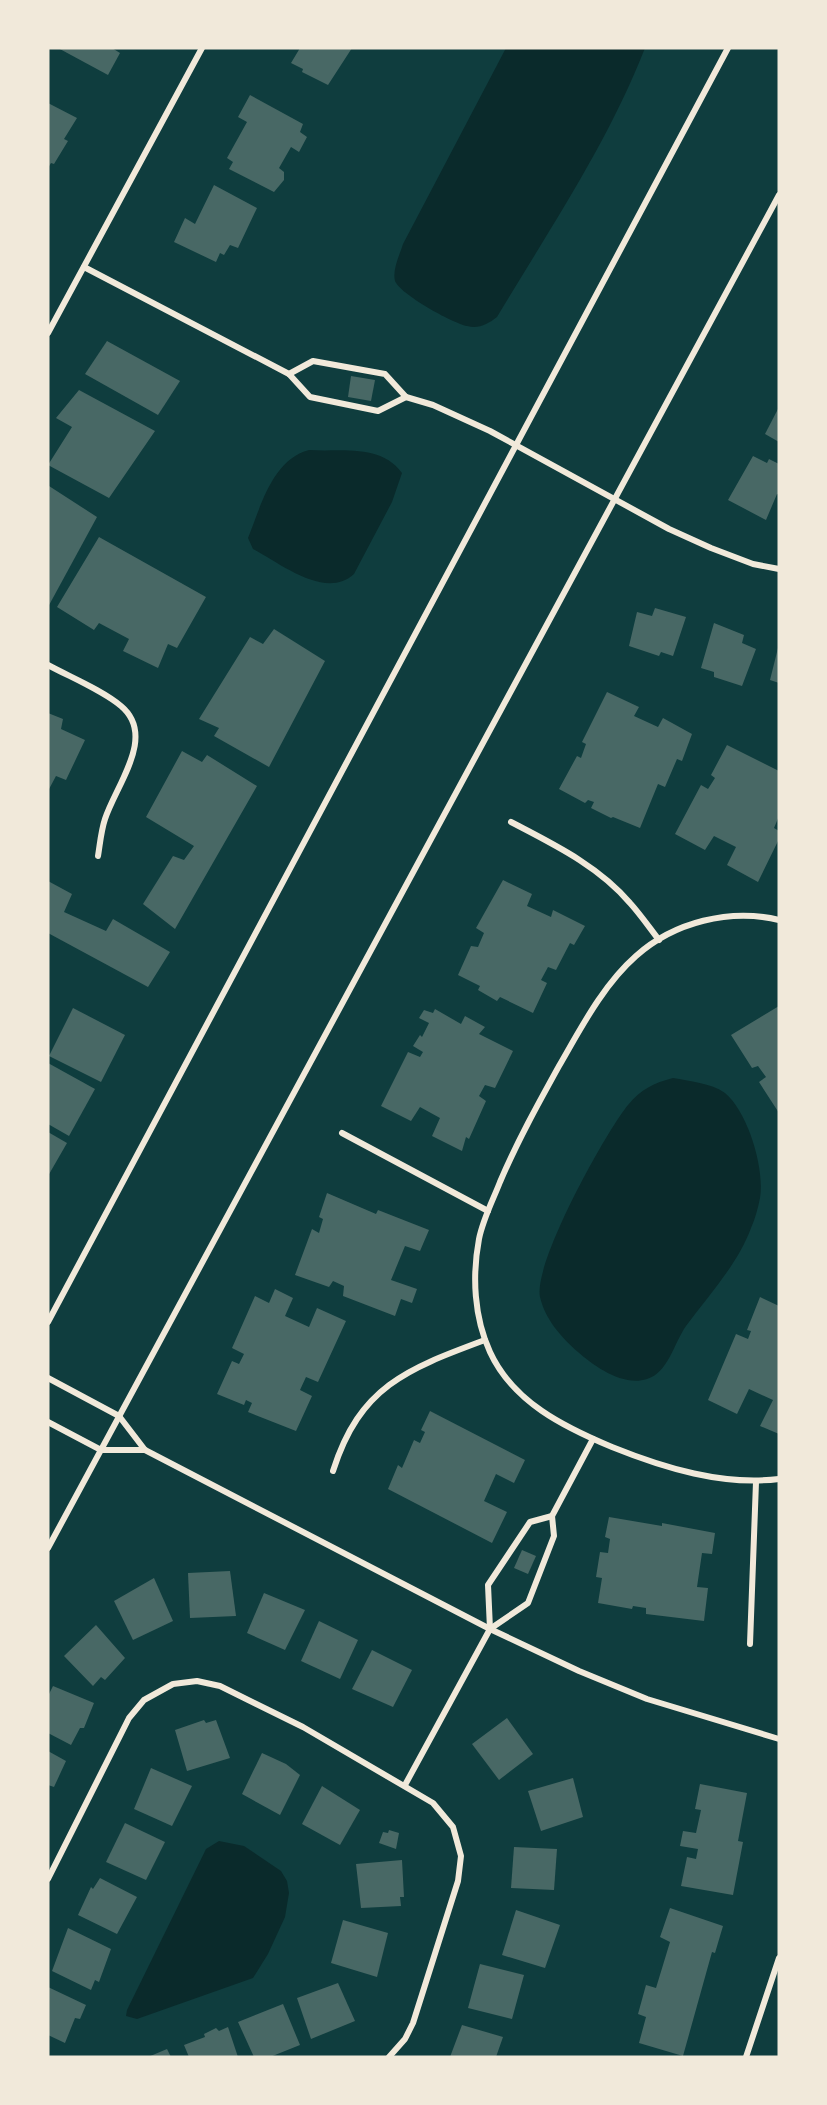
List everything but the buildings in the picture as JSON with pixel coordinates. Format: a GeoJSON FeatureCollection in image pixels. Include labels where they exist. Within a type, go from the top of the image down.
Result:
{"type":"FeatureCollection","features":[{"type":"Feature","properties":{"kind":"street"},"geometry":{"type":"LineString","coordinates":[[48,333],[202,48]]}},
{"type":"Feature","properties":{"kind":"street"},"geometry":{"type":"LineString","coordinates":[[48,1322],[728,48]]}},
{"type":"Feature","properties":{"kind":"street"},"geometry":{"type":"LineString","coordinates":[[48,1548],[779,195]]}},
{"type":"Feature","properties":{"kind":"street"},"geometry":{"type":"LineString","coordinates":[[84,267],[289,374],[310,397],[378,411],[406,397]]}},
{"type":"Feature","properties":{"kind":"street"},"geometry":{"type":"LineString","coordinates":[[289,374],[313,360],[385,374],[406,397],[433,405],[515,445],[711,549],[753,564],[779,569]]}},
{"type":"Feature","properties":{"kind":"street"},"geometry":{"type":"LineString","coordinates":[[48,665],[120,705],[135,721],[137,736],[133,752],[104,820],[98,856]]}},
{"type":"Feature","properties":{"kind":"street"},"geometry":{"type":"LineString","coordinates":[[511,822],[562,848],[601,876],[629,902],[658,940]]}},
{"type":"Feature","properties":{"kind":"street"},"geometry":{"type":"LineString","coordinates":[[779,920],[733,916],[706,920],[681,928],[658,940],[636,956],[613,979],[578,1033],[531,1117],[488,1211],[479,1237],[475,1270],[476,1302],[485,1340],[507,1380],[527,1401],[556,1420],[593,1439],[645,1460],[697,1474],[756,1482],[779,1479]]}},
{"type":"Feature","properties":{"kind":"street"},"geometry":{"type":"LineString","coordinates":[[342,1133],[488,1211]]}},
{"type":"Feature","properties":{"kind":"street"},"geometry":{"type":"LineString","coordinates":[[333,1471],[342,1443],[357,1416],[373,1398],[397,1379],[485,1340]]}},
{"type":"Feature","properties":{"kind":"street"},"geometry":{"type":"LineString","coordinates":[[48,1378],[119,1416],[146,1450],[490,1629],[579,1671],[647,1699],[779,1739]]}},
{"type":"Feature","properties":{"kind":"street"},"geometry":{"type":"LineString","coordinates":[[48,1422],[102,1450],[146,1450]]}},
{"type":"Feature","properties":{"kind":"street"},"geometry":{"type":"LineString","coordinates":[[405,1785],[490,1629],[528,1603],[554,1536],[552,1516],[593,1439]]}},
{"type":"Feature","properties":{"kind":"street"},"geometry":{"type":"LineString","coordinates":[[750,1644],[756,1482]]}},
{"type":"Feature","properties":{"kind":"street"},"geometry":{"type":"LineString","coordinates":[[490,1629],[488,1585],[530,1522],[552,1516]]}},
{"type":"Feature","properties":{"kind":"street"},"geometry":{"type":"LineString","coordinates":[[48,1879],[129,1718],[144,1700],[172,1684],[197,1681],[220,1686],[303,1727],[433,1803],[453,1827],[461,1856],[458,1881],[413,2023],[405,2039],[389,2057]]}},
{"type":"Feature","properties":{"kind":"street"},"geometry":{"type":"LineString","coordinates":[[746,2057],[779,1958]]}},
{"type":"Feature","properties":{"kind":"water"},"geometry":{"type":"Polygon","coordinates":[[[506,48],[645,48],[596,152],[497,317],[483,325],[471,327],[450,320],[406,293],[395,281],[395,272],[403,244],[506,48]]]}},
{"type":"Feature","properties":{"kind":"water"},"geometry":{"type":"Polygon","coordinates":[[[309,450],[360,451],[383,457],[402,473],[392,502],[354,574],[343,581],[330,583],[304,577],[253,549],[248,538],[263,499],[277,474],[296,455],[309,450]]]}},
{"type":"Feature","properties":{"kind":"water"},"geometry":{"type":"Polygon","coordinates":[[[673,1078],[700,1083],[725,1093],[741,1113],[757,1157],[760,1172],[760,1198],[752,1225],[738,1254],[686,1326],[660,1371],[647,1379],[628,1380],[610,1374],[592,1363],[560,1334],[542,1305],[541,1280],[559,1229],[573,1199],[617,1120],[633,1099],[643,1091],[673,1078]]]}},
{"type":"Feature","properties":{"kind":"water"},"geometry":{"type":"Polygon","coordinates":[[[219,1841],[244,1846],[281,1871],[287,1881],[289,1893],[285,1917],[268,1954],[253,1978],[137,2019],[126,2016],[206,1849],[219,1841]]]}}]}
